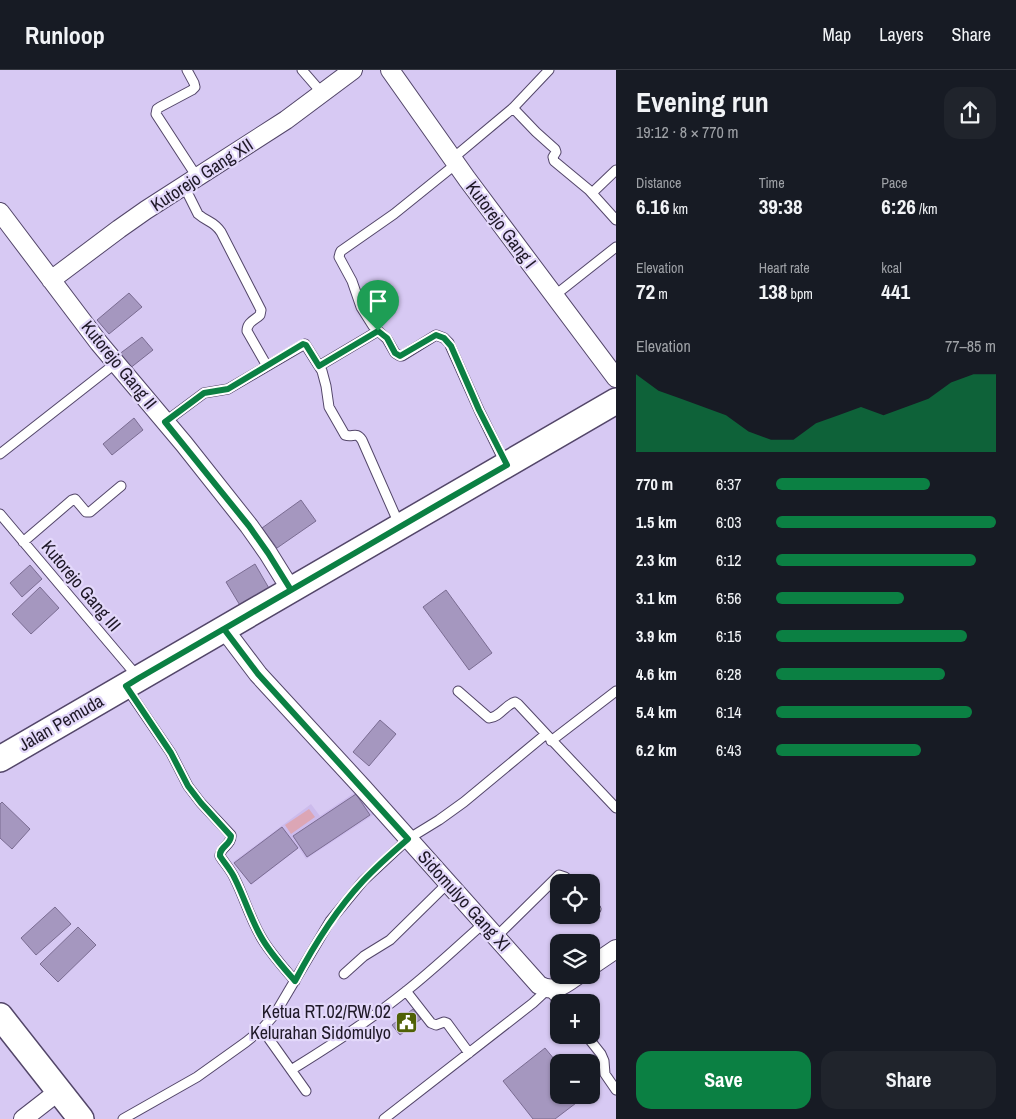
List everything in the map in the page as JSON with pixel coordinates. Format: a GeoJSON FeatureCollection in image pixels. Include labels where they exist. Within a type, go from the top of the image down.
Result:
{"type":"FeatureCollection","features":[{"type":"Feature","properties":{"kind":"main road","name":"Jalan Pemuda"},"geometry":{"type":"LineString","coordinates":[[0,758],[616,401]]}},
{"type":"Feature","properties":{"kind":"main road"},"geometry":{"type":"LineString","coordinates":[[0,1016],[81,1119]]}},
{"type":"Feature","properties":{"kind":"street","name":"Kutorejo Gang XII"},"geometry":{"type":"LineString","coordinates":[[50,280],[126,224],[278,125],[353,70]]}},
{"type":"Feature","properties":{"kind":"street","name":"Kutorejo Gang I"},"geometry":{"type":"LineString","coordinates":[[390,70],[454,161],[616,378]]}},
{"type":"Feature","properties":{"kind":"street","name":"Kutorejo Gang II"},"geometry":{"type":"LineString","coordinates":[[0,212],[50,280],[249,526],[291,590]]}},
{"type":"Feature","properties":{"kind":"street","name":"Sidomulyo Gang XI"},"geometry":{"type":"LineString","coordinates":[[224,629],[258,674],[540,985],[551,994]]}},
{"type":"Feature","properties":{"kind":"street"},"geometry":{"type":"LineString","coordinates":[[600,960],[616,949]]}},
{"type":"Feature","properties":{"kind":"street"},"geometry":{"type":"LineString","coordinates":[[555,994],[558,988],[564,984]]}},
{"type":"Feature","properties":{"kind":"street"},"geometry":{"type":"LineString","coordinates":[[23,1119],[59,1091]]}},
{"type":"Feature","properties":{"kind":"lane"},"geometry":{"type":"LineString","coordinates":[[187,70],[195,87],[157,109],[156,114],[191,181],[198,214],[215,224],[221,232],[261,310],[260,315],[249,324],[247,331],[267,366]]}},
{"type":"Feature","properties":{"kind":"lane"},"geometry":{"type":"LineString","coordinates":[[302,70],[322,93]]}},
{"type":"Feature","properties":{"kind":"lane"},"geometry":{"type":"LineString","coordinates":[[507,465],[447,340],[436,335],[400,356],[395,353],[387,338],[371,324],[359,304],[352,281],[340,259],[340,253],[394,214],[513,108],[549,70]]}},
{"type":"Feature","properties":{"kind":"lane"},"geometry":{"type":"LineString","coordinates":[[513,108],[556,149],[553,157],[554,161],[592,193],[616,220]]}},
{"type":"Feature","properties":{"kind":"lane"},"geometry":{"type":"LineString","coordinates":[[592,193],[616,170]]}},
{"type":"Feature","properties":{"kind":"lane"},"geometry":{"type":"LineString","coordinates":[[554,296],[616,247]]}},
{"type":"Feature","properties":{"kind":"lane"},"geometry":{"type":"LineString","coordinates":[[319,366],[378,331]]}},
{"type":"Feature","properties":{"kind":"lane"},"geometry":{"type":"LineString","coordinates":[[165,422],[204,393],[228,389],[305,344],[319,366],[325,381],[327,398],[333,415],[345,435],[356,435],[362,440],[400,527]]}},
{"type":"Feature","properties":{"kind":"lane"},"geometry":{"type":"LineString","coordinates":[[0,454],[116,363]]}},
{"type":"Feature","properties":{"kind":"lane"},"geometry":{"type":"LineString","coordinates":[[23,542],[72,500],[75,499],[84,510],[92,511],[121,486]]}},
{"type":"Feature","properties":{"kind":"lane","name":"Kutorejo Gang III"},"geometry":{"type":"LineString","coordinates":[[0,514],[132,682],[188,786],[231,836],[231,840],[220,852],[220,856],[235,879],[246,907],[264,942],[295,981]]}},
{"type":"Feature","properties":{"kind":"lane"},"geometry":{"type":"LineString","coordinates":[[458,691],[486,716],[491,718],[515,702],[616,808]]}},
{"type":"Feature","properties":{"kind":"lane"},"geometry":{"type":"LineString","coordinates":[[122,1119],[197,1077],[262,1029],[275,1014],[323,933],[347,900],[375,869],[408,839],[439,820],[548,737],[616,691]]}},
{"type":"Feature","properties":{"kind":"lane"},"geometry":{"type":"LineString","coordinates":[[344,974],[364,956],[390,940],[448,883]]}},
{"type":"Feature","properties":{"kind":"lane"},"geometry":{"type":"LineString","coordinates":[[496,937],[550,884]]}},
{"type":"Feature","properties":{"kind":"lane"},"geometry":{"type":"LineString","coordinates":[[291,1070],[358,1027],[406,991],[484,923]]}},
{"type":"Feature","properties":{"kind":"lane"},"geometry":{"type":"LineString","coordinates":[[406,991],[433,1024],[446,1023],[469,1053]]}},
{"type":"Feature","properties":{"kind":"lane"},"geometry":{"type":"LineString","coordinates":[[384,1119],[528,1007],[550,998]]}},
{"type":"Feature","properties":{"kind":"lane"},"geometry":{"type":"LineString","coordinates":[[262,1029],[306,1091]]}},
{"type":"Feature","properties":{"kind":"lane"},"geometry":{"type":"LineString","coordinates":[[593,1044],[604,1061],[605,1074],[616,1090]]}},
{"type":"Feature","properties":{"kind":"shaded area"},"geometry":{"type":"Polygon","coordinates":[[[357,791],[376,813],[306,859],[299,848],[251,885],[233,862],[311,804],[320,816],[357,791]]]}},
{"type":"Feature","properties":{"kind":"shaded area"},"geometry":{"type":"Polygon","coordinates":[[[309,809],[315,817],[291,834],[285,825],[309,809]]]}},
{"type":"Feature","properties":{"kind":"building"},"geometry":{"type":"Polygon","coordinates":[[[129,293],[142,307],[109,334],[97,320],[129,293]]]}},
{"type":"Feature","properties":{"kind":"building"},"geometry":{"type":"Polygon","coordinates":[[[142,337],[153,350],[129,369],[118,355],[142,337]]]}},
{"type":"Feature","properties":{"kind":"building"},"geometry":{"type":"Polygon","coordinates":[[[134,418],[143,430],[112,455],[103,444],[134,418]]]}},
{"type":"Feature","properties":{"kind":"building"},"geometry":{"type":"Polygon","coordinates":[[[301,500],[316,521],[277,548],[262,528],[301,500]]]}},
{"type":"Feature","properties":{"kind":"building"},"geometry":{"type":"Polygon","coordinates":[[[255,564],[270,590],[241,607],[226,582],[255,564]]]}},
{"type":"Feature","properties":{"kind":"building"},"geometry":{"type":"Polygon","coordinates":[[[30,565],[42,579],[22,597],[10,583],[30,565]]]}},
{"type":"Feature","properties":{"kind":"building"},"geometry":{"type":"Polygon","coordinates":[[[40,587],[59,608],[31,634],[12,614],[40,587]]]}},
{"type":"Feature","properties":{"kind":"building"},"geometry":{"type":"Polygon","coordinates":[[[446,590],[492,653],[469,670],[423,607],[446,590]]]}},
{"type":"Feature","properties":{"kind":"building"},"geometry":{"type":"Polygon","coordinates":[[[380,720],[396,734],[369,766],[353,752],[380,720]]]}},
{"type":"Feature","properties":{"kind":"building"},"geometry":{"type":"Polygon","coordinates":[[[356,794],[370,815],[307,857],[293,836],[356,794]]]}},
{"type":"Feature","properties":{"kind":"building"},"geometry":{"type":"Polygon","coordinates":[[[2,802],[30,829],[12,849],[0,838],[0,804],[2,802]]]}},
{"type":"Feature","properties":{"kind":"building"},"geometry":{"type":"Polygon","coordinates":[[[282,827],[298,848],[251,884],[234,863],[282,827]]]}},
{"type":"Feature","properties":{"kind":"building"},"geometry":{"type":"Polygon","coordinates":[[[55,907],[71,924],[36,955],[21,938],[55,907]]]}},
{"type":"Feature","properties":{"kind":"building"},"geometry":{"type":"Polygon","coordinates":[[[78,927],[96,945],[58,982],[40,964],[78,927]]]}},
{"type":"Feature","properties":{"kind":"building"},"geometry":{"type":"Polygon","coordinates":[[[413,1009],[421,1019],[400,1035],[392,1025],[413,1009]]]}},
{"type":"Feature","properties":{"kind":"building"},"geometry":{"type":"Polygon","coordinates":[[[545,1048],[550,1054],[550,1104],[575,1104],[555,1119],[533,1119],[503,1081],[545,1048]]]}},
{"type":"Feature","properties":{"kind":"place","name":"Ketua RT.02/RW.02 Kelurahan Sidomulyo"},"geometry":{"type":"Point","coordinates":[407,1022]}},
{"type":"Feature","properties":{"kind":"route"},"geometry":{"type":"LineString","coordinates":[[378,331],[319,366],[306,345],[303,344],[228,389],[204,393],[165,422],[222,490],[268,553],[291,590],[224,629],[258,674],[408,839],[363,881],[330,921],[295,981],[264,942],[246,907],[235,879],[219,854],[231,840],[231,836],[188,786],[171,753],[126,686],[224,629],[258,610],[449,498],[507,465],[447,340],[436,335],[398,356],[387,338],[378,331]]}}]}
